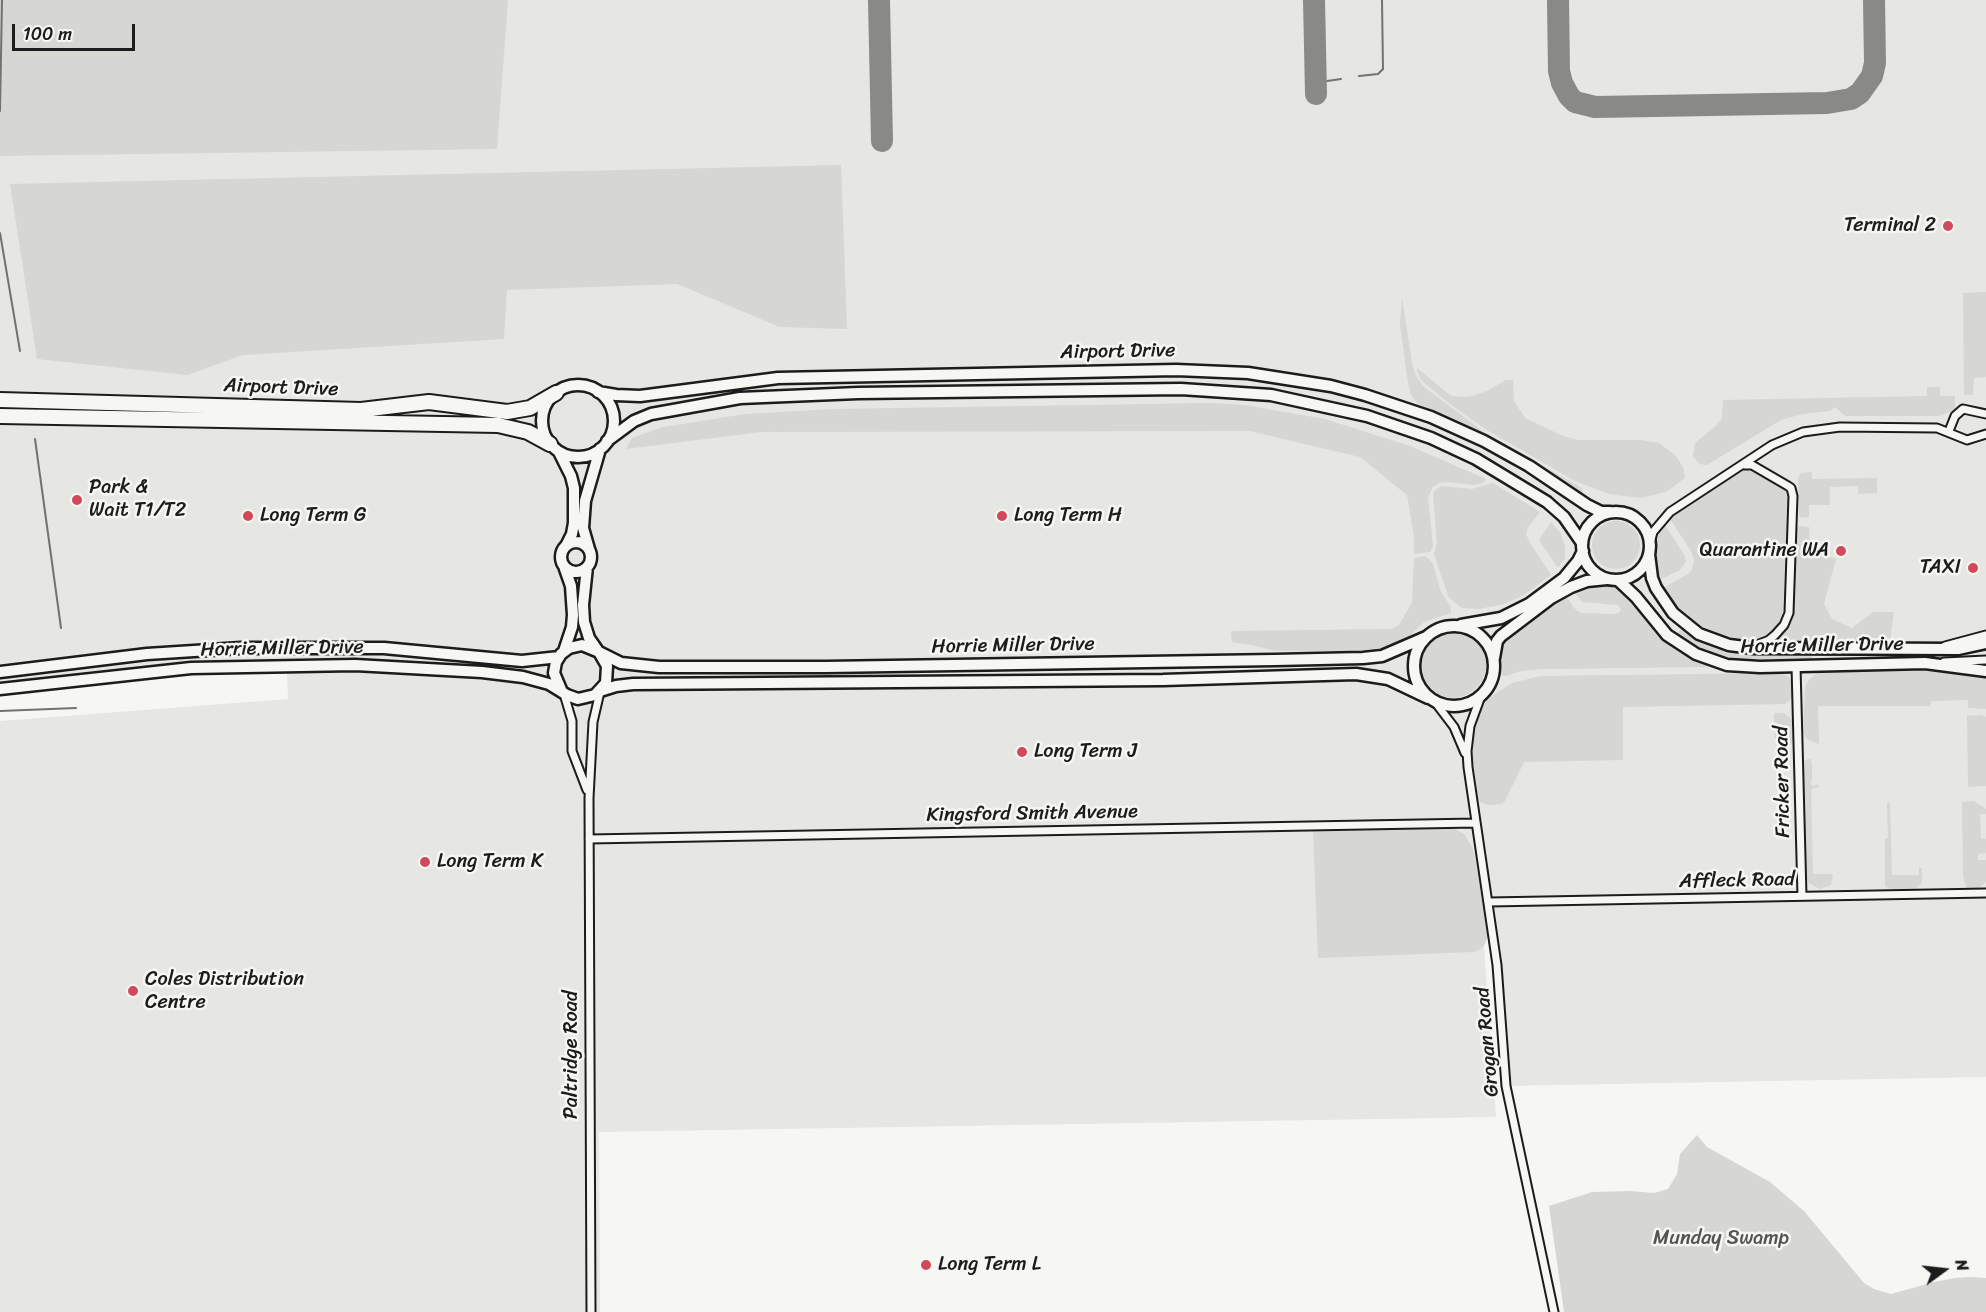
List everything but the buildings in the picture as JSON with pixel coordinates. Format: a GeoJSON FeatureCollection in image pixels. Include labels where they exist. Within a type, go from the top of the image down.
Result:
{"type":"FeatureCollection","features":[{"type":"Feature","properties":{"kind":"highway","name":"Airport Drive"},"geometry":{"type":"LineString","coordinates":[[0,400],[360,410],[429,402],[507,412],[530,408],[556,393]]}},
{"type":"Feature","properties":{"kind":"highway","name":"Airport Drive"},"geometry":{"type":"LineString","coordinates":[[0,416],[498,424],[528,432],[554,448]]}},
{"type":"Feature","properties":{"kind":"main road","name":"Airport Drive"},"geometry":{"type":"LineString","coordinates":[[598,392],[640,396],[735,382],[836,376],[1176,370],[1248,373],[1331,386],[1431,417],[1484,441],[1529,466],[1587,505],[1602,512],[1610,512]]}},
{"type":"Feature","properties":{"kind":"main road"},"geometry":{"type":"LineString","coordinates":[[577,386],[590,388],[598,392],[607,402],[612,415],[612,428],[603,445],[585,501],[583,528],[591,558],[587,567],[583,605],[584,622],[589,638],[606,661],[608,672],[606,683],[600,692],[578,699],[563,692],[554,673],[572,627],[571,586],[561,558],[572,534],[574,523],[574,488],[571,476],[543,431],[542,417],[546,404],[556,393],[563,388],[577,386]]}},
{"type":"Feature","properties":{"kind":"main road","name":"Airport Drive"},"geometry":{"type":"LineString","coordinates":[[603,445],[634,422],[651,414],[740,398],[858,393],[1180,389],[1262,394],[1310,402],[1367,416],[1449,447],[1500,472],[1538,496],[1564,517],[1583,547]]}},
{"type":"Feature","properties":{"kind":"main road"},"geometry":{"type":"LineString","coordinates":[[554,448],[570,456],[583,457],[603,445]]}},
{"type":"Feature","properties":{"kind":"main road"},"geometry":{"type":"LineString","coordinates":[[1610,512],[1622,512],[1633,516],[1641,523],[1648,532],[1650,548],[1645,564],[1628,578],[1587,581],[1571,587],[1541,605],[1501,636],[1494,650],[1491,682],[1481,696],[1473,702],[1454,707],[1432,700],[1419,686],[1414,672],[1414,656],[1426,637],[1439,628],[1501,618],[1529,604],[1564,578],[1578,561],[1583,547],[1584,533],[1590,523],[1610,512]]}},
{"type":"Feature","properties":{"kind":"main road"},"geometry":{"type":"LineString","coordinates":[[566,546],[578,542],[589,549]]}},
{"type":"Feature","properties":{"kind":"main road"},"geometry":{"type":"LineString","coordinates":[[1583,547],[1589,566],[1597,574],[1612,579]]}},
{"type":"Feature","properties":{"kind":"main road","name":"Horrie Miller Drive"},"geometry":{"type":"LineString","coordinates":[[1650,548],[1652,578],[1664,602],[1673,613],[1688,627],[1710,639],[1739,648],[1928,650],[1958,649],[1986,643]]}},
{"type":"Feature","properties":{"kind":"main road"},"geometry":{"type":"LineString","coordinates":[[564,566],[576,571],[587,567]]}},
{"type":"Feature","properties":{"kind":"main road","name":"Horrie Miller Drive"},"geometry":{"type":"LineString","coordinates":[[1612,579],[1636,597],[1667,635],[1696,654],[1727,665],[1925,663],[1986,671]]}},
{"type":"Feature","properties":{"kind":"main road"},"geometry":{"type":"LineString","coordinates":[[1455,626],[1464,627],[1480,635],[1494,659]]}},
{"type":"Feature","properties":{"kind":"main road","name":"Horrie Miller Drive"},"geometry":{"type":"LineString","coordinates":[[598,651],[621,663],[669,668],[826,668],[1363,658],[1382,656],[1426,637]]}},
{"type":"Feature","properties":{"kind":"main road"},"geometry":{"type":"LineString","coordinates":[[561,654],[569,648],[582,645],[598,651]]}},
{"type":"Feature","properties":{"kind":"main road","name":"Horrie Miller Drive"},"geometry":{"type":"LineString","coordinates":[[0,672],[147,654],[241,648],[384,648],[522,661],[561,654]]}},
{"type":"Feature","properties":{"kind":"main road","name":"Horrie Miller Drive"},"geometry":{"type":"LineString","coordinates":[[0,689],[191,668],[323,665],[384,666],[523,677],[549,684],[563,692]]}},
{"type":"Feature","properties":{"kind":"main road","name":"Horrie Miller Drive"},"geometry":{"type":"LineString","coordinates":[[600,692],[616,686],[633,684],[1163,680],[1356,674],[1388,679],[1432,700]]}},
{"type":"Feature","properties":{"kind":"street"},"geometry":{"type":"LineString","coordinates":[[1949,431],[1958,412],[1968,409],[1986,414]]}},
{"type":"Feature","properties":{"kind":"street"},"geometry":{"type":"LineString","coordinates":[[1650,548],[1653,532],[1670,512],[1772,445],[1791,436],[1815,429],[1840,427],[1937,428],[1967,440],[1986,434]]}},
{"type":"Feature","properties":{"kind":"street"},"geometry":{"type":"LineString","coordinates":[[1739,648],[1769,640],[1780,630],[1787,619],[1790,603],[1793,522],[1791,488],[1752,465],[1742,465]]}},
{"type":"Feature","properties":{"kind":"street"},"geometry":{"type":"LineString","coordinates":[[1928,650],[1986,635]]}},
{"type":"Feature","properties":{"kind":"street"},"geometry":{"type":"LineString","coordinates":[[1958,649],[1986,649]]}},
{"type":"Feature","properties":{"kind":"street"},"geometry":{"type":"LineString","coordinates":[[1925,663],[1986,660]]}},
{"type":"Feature","properties":{"kind":"street","name":"Fricker Road"},"geometry":{"type":"LineString","coordinates":[[1796,666],[1802,896]]}},
{"type":"Feature","properties":{"kind":"street","name":"Paltridge Road"},"geometry":{"type":"LineString","coordinates":[[563,692],[572,721],[574,758],[589,798]]}},
{"type":"Feature","properties":{"kind":"street","name":"Paltridge Road"},"geometry":{"type":"LineString","coordinates":[[591,1312],[589,798],[593,722],[600,692]]}},
{"type":"Feature","properties":{"kind":"street","name":"Grogan Road"},"geometry":{"type":"LineString","coordinates":[[1481,696],[1470,726],[1468,767],[1500,988],[1506,1086],[1554,1312]]}},
{"type":"Feature","properties":{"kind":"street","name":"Grogan Road"},"geometry":{"type":"LineString","coordinates":[[1432,700],[1458,734],[1468,767]]}},
{"type":"Feature","properties":{"kind":"street","name":"Kingsford Smith Avenue"},"geometry":{"type":"LineString","coordinates":[[589,839],[1475,823]]}},
{"type":"Feature","properties":{"kind":"street","name":"Affleck Road"},"geometry":{"type":"LineString","coordinates":[[1489,902],[1986,893]]}},
{"type":"Feature","properties":{"kind":"shaded area"},"geometry":{"type":"Polygon","coordinates":[[[0,0],[1986,0],[1986,1077],[1506,1086],[1500,988],[1476,831],[1496,1117],[599,1132],[600,1312],[0,1312],[0,721],[288,699],[287,671],[241,671],[0,695],[0,0]]]}},
{"type":"Feature","properties":{"kind":"green space"},"geometry":{"type":"Polygon","coordinates":[[[0,0],[508,0],[497,149],[0,156],[0,0]]]}},
{"type":"Feature","properties":{"kind":"green space"},"geometry":{"type":"Polygon","coordinates":[[[841,165],[847,329],[780,327],[677,284],[507,290],[504,339],[243,355],[187,375],[37,359],[10,184],[841,165]]]}},
{"type":"Feature","properties":{"kind":"green space"},"geometry":{"type":"Polygon","coordinates":[[[1986,292],[1986,377],[1974,378],[1973,395],[1964,395],[1963,293],[1986,292]]]}},
{"type":"Feature","properties":{"kind":"green space"},"geometry":{"type":"Polygon","coordinates":[[[1402,298],[1412,363],[1416,376],[1423,386],[1484,432],[1580,487],[1583,490],[1581,495],[1499,443],[1417,403],[1411,395],[1408,383],[1400,324],[1402,298]]]}},
{"type":"Feature","properties":{"kind":"green space"},"geometry":{"type":"Polygon","coordinates":[[[1416,367],[1451,396],[1468,397],[1487,391],[1506,380],[1513,380],[1514,401],[1525,418],[1563,436],[1578,440],[1641,440],[1659,443],[1676,456],[1684,469],[1685,478],[1666,492],[1641,498],[1609,494],[1575,481],[1485,429],[1421,380],[1416,367]]]}},
{"type":"Feature","properties":{"kind":"green space"},"geometry":{"type":"Polygon","coordinates":[[[1927,387],[1940,387],[1940,396],[1955,396],[1955,410],[1939,416],[1845,416],[1835,407],[1830,411],[1803,414],[1781,420],[1707,465],[1699,464],[1693,456],[1695,443],[1722,418],[1723,400],[1927,396],[1927,387]]]}},
{"type":"Feature","properties":{"kind":"green space"},"geometry":{"type":"Polygon","coordinates":[[[1212,403],[1245,405],[1325,419],[1410,446],[1486,479],[1483,483],[1474,485],[1447,482],[1433,487],[1428,497],[1433,546],[1430,552],[1414,554],[1414,537],[1407,495],[1360,457],[1249,431],[761,432],[626,449],[632,438],[663,427],[745,414],[833,409],[1212,403]]]}},
{"type":"Feature","properties":{"kind":"green space"},"geometry":{"type":"Polygon","coordinates":[[[1747,469],[1758,472],[1783,487],[1789,496],[1786,598],[1782,617],[1772,632],[1753,640],[1734,641],[1697,626],[1679,611],[1663,588],[1688,574],[1692,570],[1694,560],[1691,551],[1670,519],[1737,472],[1747,469]]]}},
{"type":"Feature","properties":{"kind":"green space"},"geometry":{"type":"Polygon","coordinates":[[[1812,472],[1812,479],[1877,478],[1877,493],[1858,494],[1858,486],[1830,487],[1830,505],[1809,505],[1809,517],[1801,518],[1798,477],[1801,473],[1812,472]]]}},
{"type":"Feature","properties":{"kind":"green space"},"geometry":{"type":"Polygon","coordinates":[[[1493,483],[1540,512],[1528,527],[1526,534],[1551,575],[1524,595],[1504,604],[1479,609],[1462,608],[1449,598],[1434,555],[1437,542],[1433,495],[1435,490],[1442,486],[1472,489],[1493,483]]]}},
{"type":"Feature","properties":{"kind":"green space"},"geometry":{"type":"Polygon","coordinates":[[[1616,521],[1633,528],[1640,545],[1633,562],[1616,569],[1599,562],[1592,545],[1599,528],[1616,521]]]}},
{"type":"Feature","properties":{"kind":"green space"},"geometry":{"type":"Polygon","coordinates":[[[1551,522],[1561,534],[1565,547],[1565,558],[1558,568],[1539,540],[1551,522]]]}},
{"type":"Feature","properties":{"kind":"green space"},"geometry":{"type":"Polygon","coordinates":[[[1665,525],[1685,556],[1686,562],[1680,570],[1659,580],[1653,552],[1658,535],[1665,525]]]}},
{"type":"Feature","properties":{"kind":"green space"},"geometry":{"type":"Polygon","coordinates":[[[1799,526],[1809,527],[1810,549],[1823,549],[1822,555],[1836,559],[1824,604],[1832,619],[1852,628],[1873,612],[1894,612],[1890,641],[1775,643],[1788,626],[1793,614],[1796,529],[1799,526]]]}},
{"type":"Feature","properties":{"kind":"green space"},"geometry":{"type":"Polygon","coordinates":[[[1423,556],[1433,564],[1441,592],[1451,607],[1451,613],[1424,622],[1407,638],[1395,644],[1383,648],[1354,651],[1275,651],[1232,642],[1231,631],[1391,629],[1399,625],[1412,602],[1414,558],[1423,556]]]}},
{"type":"Feature","properties":{"kind":"green space"},"geometry":{"type":"Polygon","coordinates":[[[1606,583],[1627,595],[1660,637],[1685,655],[1709,667],[1543,669],[1501,675],[1498,664],[1499,655],[1506,637],[1565,594],[1574,608],[1581,613],[1615,614],[1620,612],[1618,605],[1582,602],[1573,591],[1606,583]]]}},
{"type":"Feature","properties":{"kind":"green space"},"geometry":{"type":"Polygon","coordinates":[[[1681,629],[1706,644],[1731,652],[1812,653],[1812,660],[1730,659],[1693,646],[1676,635],[1681,629]]]}},
{"type":"Feature","properties":{"kind":"green space"},"geometry":{"type":"Polygon","coordinates":[[[1452,630],[1465,633],[1476,640],[1483,651],[1486,664],[1483,677],[1476,688],[1465,695],[1452,698],[1439,695],[1428,688],[1421,677],[1418,664],[1421,651],[1428,640],[1439,633],[1452,630]]]}},
{"type":"Feature","properties":{"kind":"green space"},"geometry":{"type":"Polygon","coordinates":[[[1935,670],[1986,674],[1986,709],[1968,708],[1968,700],[1931,701],[1930,706],[1818,706],[1819,744],[1808,740],[1803,733],[1805,687],[1817,673],[1935,670]]]}},
{"type":"Feature","properties":{"kind":"green space"},"geometry":{"type":"Polygon","coordinates":[[[1780,673],[1788,676],[1793,684],[1793,697],[1785,704],[1623,707],[1623,760],[1524,762],[1505,801],[1501,804],[1488,805],[1478,799],[1471,749],[1474,726],[1489,698],[1512,683],[1541,676],[1780,673]]]}},
{"type":"Feature","properties":{"kind":"green space"},"geometry":{"type":"Polygon","coordinates":[[[1774,713],[1784,713],[1793,721],[1794,739],[1790,746],[1782,747],[1781,739],[1775,739],[1774,713]]]}},
{"type":"Feature","properties":{"kind":"green space"},"geometry":{"type":"Polygon","coordinates":[[[1967,716],[1986,717],[1986,786],[1968,787],[1967,716]]]}},
{"type":"Feature","properties":{"kind":"green space"},"geometry":{"type":"Polygon","coordinates":[[[1810,759],[1812,763],[1810,782],[1813,787],[1818,784],[1819,787],[1811,789],[1813,874],[1833,876],[1831,885],[1820,889],[1809,883],[1805,875],[1803,762],[1810,759]]]}},
{"type":"Feature","properties":{"kind":"green space"},"geometry":{"type":"Polygon","coordinates":[[[1974,801],[1986,809],[1986,814],[1980,814],[1981,838],[1986,839],[1986,853],[1978,854],[1978,860],[1986,860],[1986,882],[1979,888],[1967,888],[1963,877],[1962,802],[1974,801]]]}},
{"type":"Feature","properties":{"kind":"green space"},"geometry":{"type":"Polygon","coordinates":[[[1887,803],[1890,803],[1892,875],[1919,875],[1919,868],[1922,868],[1922,883],[1915,889],[1893,890],[1885,885],[1885,839],[1888,838],[1887,803]]]}},
{"type":"Feature","properties":{"kind":"green space"},"geometry":{"type":"Polygon","coordinates":[[[1449,826],[1464,834],[1472,847],[1475,858],[1488,936],[1481,949],[1474,952],[1318,958],[1313,830],[1449,826]]]}},
{"type":"Feature","properties":{"kind":"green space","name":"Munday Swamp"},"geometry":{"type":"Polygon","coordinates":[[[1697,1135],[1707,1147],[1770,1182],[1804,1211],[1864,1283],[1891,1294],[1955,1278],[1986,1278],[1986,1312],[1564,1312],[1549,1206],[1592,1192],[1654,1193],[1668,1189],[1677,1174],[1680,1154],[1697,1135]]]}},
{"type":"Feature","properties":{"kind":"waterway"},"geometry":{"type":"LineString","coordinates":[[0,111],[2,0]]}},
{"type":"Feature","properties":{"kind":"waterway"},"geometry":{"type":"LineString","coordinates":[[1359,76],[1378,74],[1383,69],[1382,0]]}},
{"type":"Feature","properties":{"kind":"waterway"},"geometry":{"type":"LineString","coordinates":[[1327,81],[1341,79]]}},
{"type":"Feature","properties":{"kind":"waterway"},"geometry":{"type":"LineString","coordinates":[[0,233],[20,351]]}},
{"type":"Feature","properties":{"kind":"waterway"},"geometry":{"type":"LineString","coordinates":[[35,439],[61,628]]}},
{"type":"Feature","properties":{"kind":"waterway"},"geometry":{"type":"LineString","coordinates":[[0,711],[76,708]]}},
{"type":"Feature","properties":{"kind":"taxiway"},"geometry":{"type":"LineString","coordinates":[[879,0],[882,141]]}},
{"type":"Feature","properties":{"kind":"taxiway"},"geometry":{"type":"LineString","coordinates":[[1314,0],[1316,94]]}},
{"type":"Feature","properties":{"kind":"taxiway"},"geometry":{"type":"LineString","coordinates":[[1558,0],[1559,71],[1562,83],[1575,102],[1595,107],[1827,103],[1851,99],[1860,93],[1872,76],[1875,63],[1874,0]]}},
{"type":"Feature","properties":{"kind":"place","name":"Terminal 2"},"geometry":{"type":"Point","coordinates":[1948,226]}},
{"type":"Feature","properties":{"kind":"place","name":"Park & Wait T1/T2"},"geometry":{"type":"Point","coordinates":[77,500]}},
{"type":"Feature","properties":{"kind":"place","name":"Long Term G"},"geometry":{"type":"Point","coordinates":[248,516]}},
{"type":"Feature","properties":{"kind":"place","name":"Long Term H"},"geometry":{"type":"Point","coordinates":[1002,516]}},
{"type":"Feature","properties":{"kind":"place","name":"Quarantine WA"},"geometry":{"type":"Point","coordinates":[1841,551]}},
{"type":"Feature","properties":{"kind":"place","name":"TAXI"},"geometry":{"type":"Point","coordinates":[1973,568]}},
{"type":"Feature","properties":{"kind":"place","name":"Long Term J"},"geometry":{"type":"Point","coordinates":[1022,752]}},
{"type":"Feature","properties":{"kind":"place","name":"Long Term K"},"geometry":{"type":"Point","coordinates":[425,862]}},
{"type":"Feature","properties":{"kind":"place","name":"Coles Distribution Centre"},"geometry":{"type":"Point","coordinates":[133,991]}},
{"type":"Feature","properties":{"kind":"place","name":"Long Term L"},"geometry":{"type":"Point","coordinates":[926,1265]}}]}
